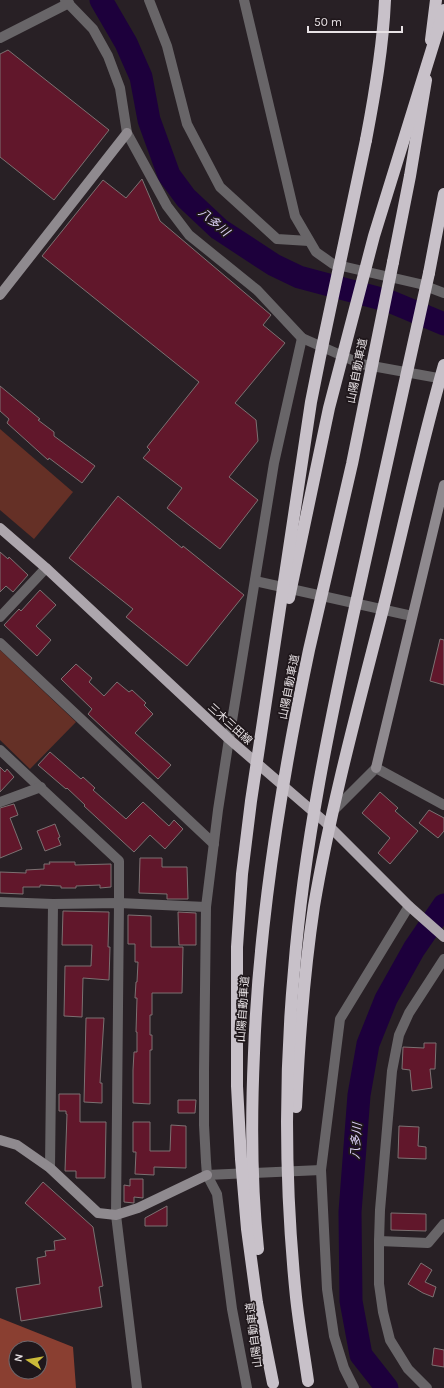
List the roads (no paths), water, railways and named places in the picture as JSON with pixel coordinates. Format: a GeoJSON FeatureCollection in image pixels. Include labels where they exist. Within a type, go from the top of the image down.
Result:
{"type":"FeatureCollection","features":[{"type":"Feature","properties":{"kind":"highway"},"geometry":{"type":"LineString","coordinates":[[273,1386],[258,1303],[247,1229],[241,1159],[237,1086],[238,947],[242,874],[251,801],[311,402],[366,140],[380,61],[385,0]]}},
{"type":"Feature","properties":{"kind":"highway","name":"山陽自動車道"},"geometry":{"type":"LineString","coordinates":[[273,1386],[256,1229],[251,1160],[254,1032],[260,952],[279,808],[293,731],[309,650],[352,464],[410,176],[424,92],[436,0]]}},
{"type":"Feature","properties":{"kind":"highway"},"geometry":{"type":"LineString","coordinates":[[264,720],[329,408],[374,236],[444,10]]}},
{"type":"Feature","properties":{"kind":"highway"},"geometry":{"type":"LineString","coordinates":[[308,1384],[296,1297],[290,1214],[287,1134],[292,993],[302,890],[316,800],[333,710],[429,273],[444,194]]}},
{"type":"Feature","properties":{"kind":"highway"},"geometry":{"type":"LineString","coordinates":[[308,1384],[300,1288],[295,1134],[298,1052],[314,906],[343,770],[444,365]]}},
{"type":"Feature","properties":{"kind":"main road","name":"三木三田線"},"geometry":{"type":"LineString","coordinates":[[0,528],[46,568],[229,739],[324,821],[411,908],[444,937]]}},
{"type":"Feature","properties":{"kind":"street"},"geometry":{"type":"LineString","coordinates":[[149,0],[167,46],[187,124],[220,187],[277,239],[310,241]]}},
{"type":"Feature","properties":{"kind":"street"},"geometry":{"type":"LineString","coordinates":[[244,0],[295,216],[316,252],[333,264],[420,284],[444,293]]}},
{"type":"Feature","properties":{"kind":"street"},"geometry":{"type":"LineString","coordinates":[[0,38],[67,1],[93,29],[108,56],[120,88],[127,133],[167,206],[189,235],[256,290],[302,338],[361,364],[444,379]]}},
{"type":"Feature","properties":{"kind":"street"},"geometry":{"type":"LineString","coordinates":[[0,295],[127,133]]}},
{"type":"Feature","properties":{"kind":"street"},"geometry":{"type":"LineString","coordinates":[[246,1388],[232,1310],[217,1194],[207,1175],[204,1125],[206,907],[229,739],[274,463],[302,338]]}},
{"type":"Feature","properties":{"kind":"street"},"geometry":{"type":"LineString","coordinates":[[324,821],[376,768],[444,485]]}},
{"type":"Feature","properties":{"kind":"street"},"geometry":{"type":"LineString","coordinates":[[0,617],[46,568]]}},
{"type":"Feature","properties":{"kind":"street"},"geometry":{"type":"LineString","coordinates":[[255,581],[412,616]]}},
{"type":"Feature","properties":{"kind":"street"},"geometry":{"type":"LineString","coordinates":[[0,643],[214,844]]}},
{"type":"Feature","properties":{"kind":"street"},"geometry":{"type":"LineString","coordinates":[[0,750],[119,861],[116,1215],[137,1388]]}},
{"type":"Feature","properties":{"kind":"street"},"geometry":{"type":"LineString","coordinates":[[376,768],[444,805]]}},
{"type":"Feature","properties":{"kind":"street"},"geometry":{"type":"LineString","coordinates":[[0,802],[41,787]]}},
{"type":"Feature","properties":{"kind":"street"},"geometry":{"type":"LineString","coordinates":[[0,902],[53,904],[119,903],[206,907]]}},
{"type":"Feature","properties":{"kind":"street"},"geometry":{"type":"LineString","coordinates":[[50,1168],[53,904]]}},
{"type":"Feature","properties":{"kind":"street"},"geometry":{"type":"LineString","coordinates":[[354,1388],[344,1368],[334,1336],[327,1289],[321,1170],[340,1019],[411,908]]}},
{"type":"Feature","properties":{"kind":"street"},"geometry":{"type":"LineString","coordinates":[[428,1388],[408,1369],[390,1340],[383,1312],[379,1284],[379,1241],[390,1088],[399,1035],[410,1013],[444,959]]}},
{"type":"Feature","properties":{"kind":"street"},"geometry":{"type":"LineString","coordinates":[[0,1140],[17,1145],[50,1168],[98,1213],[116,1215],[138,1208],[207,1175],[321,1170]]}},
{"type":"Feature","properties":{"kind":"street"},"geometry":{"type":"LineString","coordinates":[[379,1241],[428,1243],[444,1224]]}},
{"type":"Feature","properties":{"kind":"waterway","name":"八多川"},"geometry":{"type":"LineString","coordinates":[[101,0],[126,43],[141,77],[149,120],[169,175],[186,198],[219,229],[274,265],[299,277],[389,301],[444,324]]}},
{"type":"Feature","properties":{"kind":"waterway","name":"八多川"},"geometry":{"type":"LineString","coordinates":[[387,1388],[361,1355],[351,1301],[350,1212],[359,1095],[368,1044],[386,999],[414,949],[444,905]]}}]}
